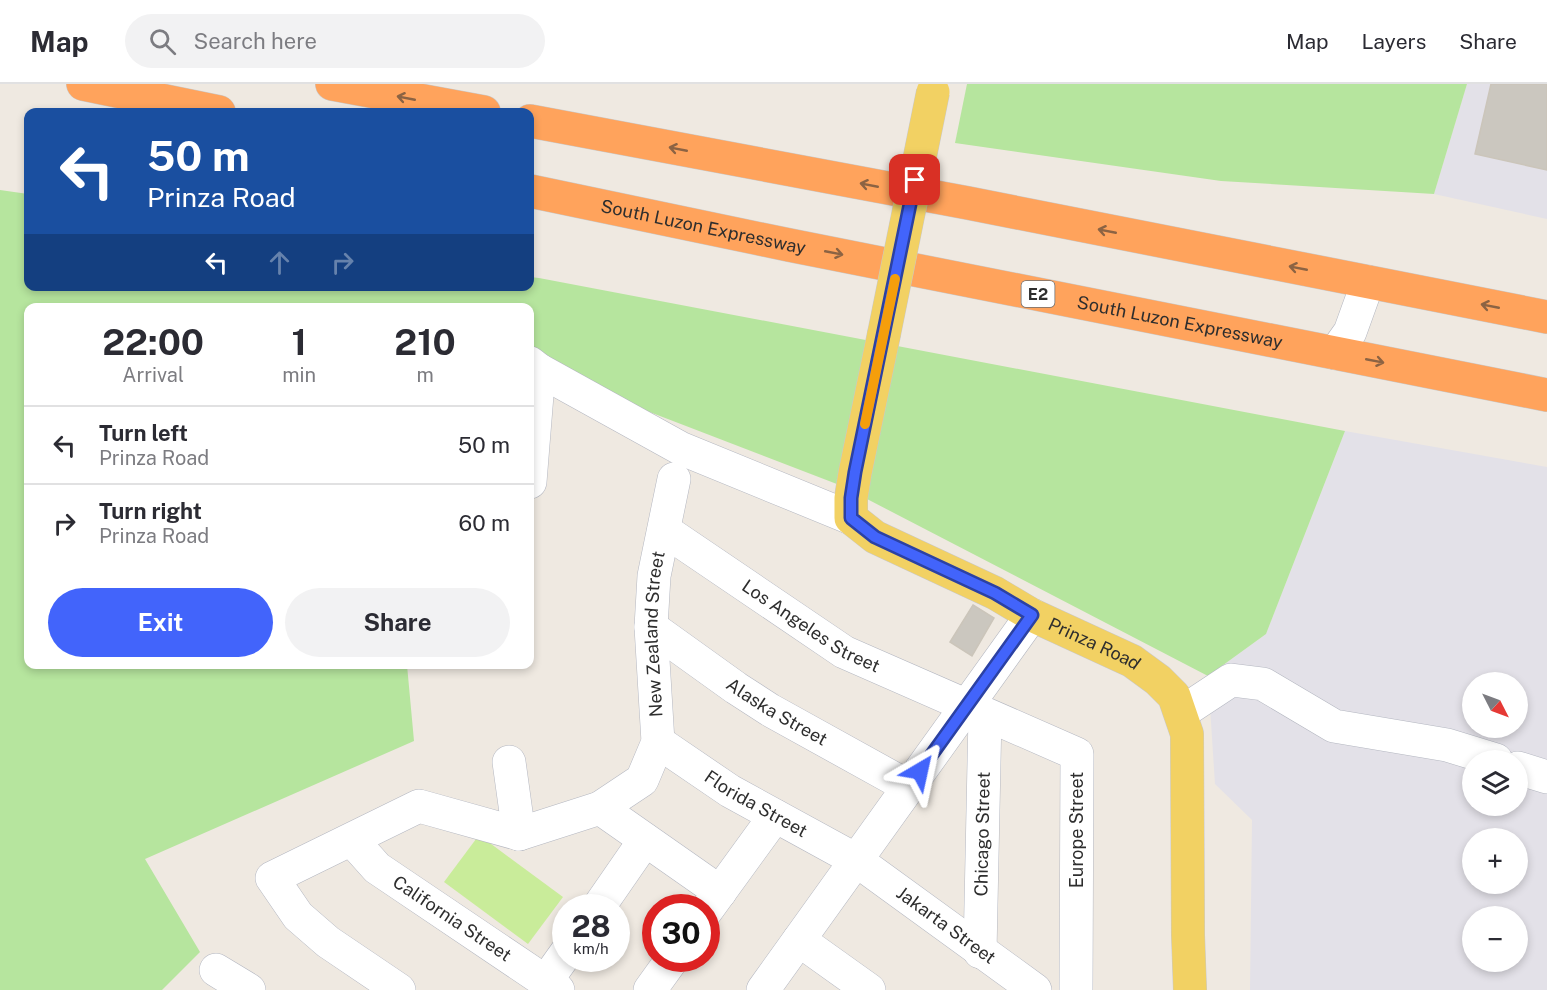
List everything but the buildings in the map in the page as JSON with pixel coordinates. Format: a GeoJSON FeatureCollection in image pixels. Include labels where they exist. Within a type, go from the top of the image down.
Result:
{"type":"FeatureCollection","features":[{"type":"Feature","properties":{"kind":"highway"},"geometry":{"type":"LineString","coordinates":[[83,84],[199,108]]}},
{"type":"Feature","properties":{"kind":"highway"},"geometry":{"type":"LineString","coordinates":[[332,84],[462,108]]}},
{"type":"Feature","properties":{"kind":"highway"},"geometry":{"type":"LineString","coordinates":[[534,122],[968,203],[1547,317]]}},
{"type":"Feature","properties":{"kind":"highway","name":"South Luzon Expressway"},"geometry":{"type":"LineString","coordinates":[[534,192],[1547,395]]}},
{"type":"Feature","properties":{"kind":"main road"},"geometry":{"type":"LineString","coordinates":[[851,518],[855,472],[934,88]]}},
{"type":"Feature","properties":{"kind":"main road","name":"Prinza Road"},"geometry":{"type":"LineString","coordinates":[[851,518],[875,537],[995,593],[1032,615],[1132,662],[1158,680],[1174,696],[1187,734],[1190,990]]}},
{"type":"Feature","properties":{"kind":"street"},"geometry":{"type":"LineString","coordinates":[[1335,353],[1350,332],[1368,282]]}},
{"type":"Feature","properties":{"kind":"street"},"geometry":{"type":"LineString","coordinates":[[534,366],[680,448],[851,518]]}},
{"type":"Feature","properties":{"kind":"street","name":"New Zealand Street"},"geometry":{"type":"LineString","coordinates":[[519,834],[600,808],[642,780],[658,742],[651,627],[654,576],[675,480]]}},
{"type":"Feature","properties":{"kind":"street","name":"Los Angeles Street"},"geometry":{"type":"LineString","coordinates":[[664,530],[844,652],[976,711]]}},
{"type":"Feature","properties":{"kind":"street"},"geometry":{"type":"LineString","coordinates":[[763,990],[909,787],[976,711],[1032,615]]}},
{"type":"Feature","properties":{"kind":"street","name":"Alaska Street"},"geometry":{"type":"LineString","coordinates":[[651,627],[770,710],[909,787]]}},
{"type":"Feature","properties":{"kind":"street"},"geometry":{"type":"LineString","coordinates":[[1181,713],[1231,680],[1263,684],[1334,726],[1462,750]]}},
{"type":"Feature","properties":{"kind":"street","name":"Chicago Street"},"geometry":{"type":"LineString","coordinates":[[976,711],[980,952]]}},
{"type":"Feature","properties":{"kind":"street","name":"Europe Street"},"geometry":{"type":"LineString","coordinates":[[976,711],[1077,754],[1076,990]]}},
{"type":"Feature","properties":{"kind":"street","name":"Florida Street"},"geometry":{"type":"LineString","coordinates":[[658,742],[730,791],[856,861]]}},
{"type":"Feature","properties":{"kind":"street"},"geometry":{"type":"LineString","coordinates":[[399,990],[328,942],[298,916],[272,878],[419,806],[519,834],[509,762]]}},
{"type":"Feature","properties":{"kind":"street"},"geometry":{"type":"LineString","coordinates":[[1528,771],[1547,777]]}},
{"type":"Feature","properties":{"kind":"street"},"geometry":{"type":"LineString","coordinates":[[600,808],[645,840],[704,894]]}},
{"type":"Feature","properties":{"kind":"street"},"geometry":{"type":"LineString","coordinates":[[719,894],[775,816]]}},
{"type":"Feature","properties":{"kind":"street","name":"California Street"},"geometry":{"type":"LineString","coordinates":[[352,840],[377,868],[552,986]]}},
{"type":"Feature","properties":{"kind":"street"},"geometry":{"type":"LineString","coordinates":[[607,894],[645,840]]}},
{"type":"Feature","properties":{"kind":"street","name":"Jakarta Street"},"geometry":{"type":"LineString","coordinates":[[856,861],[1035,990]]}},
{"type":"Feature","properties":{"kind":"street"},"geometry":{"type":"LineString","coordinates":[[799,940],[869,990]]}},
{"type":"Feature","properties":{"kind":"street"},"geometry":{"type":"LineString","coordinates":[[216,970],[249,990]]}},
{"type":"Feature","properties":{"kind":"street"},"geometry":{"type":"LineString","coordinates":[[552,986],[558,972]]}},
{"type":"Feature","properties":{"kind":"street"},"geometry":{"type":"LineString","coordinates":[[650,990],[663,972]]}},
{"type":"Feature","properties":{"kind":"shaded area"},"geometry":{"type":"Polygon","coordinates":[[[1467,84],[1547,84],[1547,219],[1434,194],[1467,84]]]}},
{"type":"Feature","properties":{"kind":"shaded area"},"geometry":{"type":"Polygon","coordinates":[[[1345,431],[1547,467],[1547,990],[1250,990],[1252,820],[1215,784],[1208,676],[1266,634],[1345,431]]]}},
{"type":"Feature","properties":{"kind":"green space"},"geometry":{"type":"Polygon","coordinates":[[[967,84],[1467,84],[1434,194],[1221,181],[955,143],[967,84]]]}},
{"type":"Feature","properties":{"kind":"green space"},"geometry":{"type":"Polygon","coordinates":[[[0,190],[24,193],[24,291],[534,291],[534,277],[1345,431],[1266,634],[1208,676],[842,486],[534,368],[534,303],[24,303],[24,669],[407,669],[414,741],[145,859],[200,952],[162,990],[0,990],[0,190]]]}},
{"type":"Feature","properties":{"kind":"green space"},"geometry":{"type":"Polygon","coordinates":[[[479,835],[559,894],[552,894],[552,912],[528,944],[444,882],[479,835]]]}},
{"type":"Feature","properties":{"kind":"slow traffic"},"geometry":{"type":"LineString","coordinates":[[865,424],[895,279]]}},
{"type":"Feature","properties":{"kind":"route"},"geometry":{"type":"LineString","coordinates":[[915,180],[855,472],[851,518],[875,537],[995,593],[1032,615],[920,771]]}}]}
